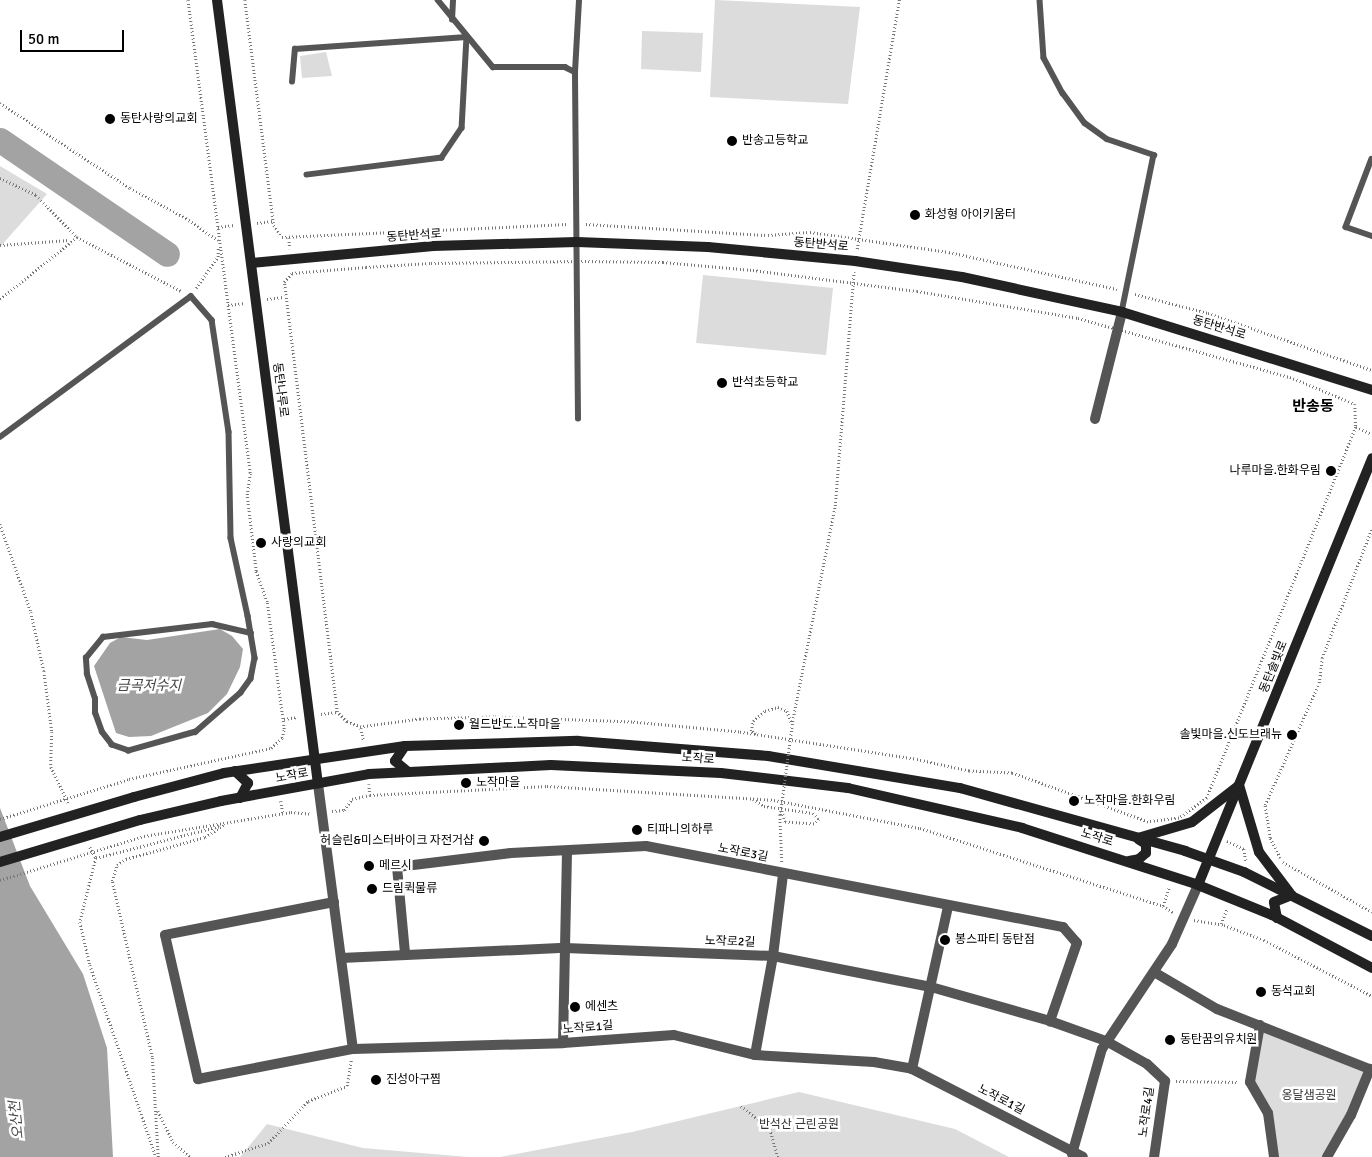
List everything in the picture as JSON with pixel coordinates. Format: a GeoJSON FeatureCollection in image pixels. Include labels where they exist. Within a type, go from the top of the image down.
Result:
{"type":"FeatureCollection","features":[{"type":"Feature","properties":{"kind":"street","name":"동탄나루로"},"geometry":{"type":"LineString","coordinates":[[217,0],[318,784]]}},
{"type":"Feature","properties":{"kind":"street","name":"동탄반석로"},"geometry":{"type":"LineString","coordinates":[[251,264],[433,246],[577,242],[708,247],[855,260],[962,277],[1122,312],[1372,390]]}},
{"type":"Feature","properties":{"kind":"street"},"geometry":{"type":"LineString","coordinates":[[1095,419],[1122,312]]}},
{"type":"Feature","properties":{"kind":"street","name":"동탄솔빛로"},"geometry":{"type":"LineString","coordinates":[[1198,885],[1372,458]]}},
{"type":"Feature","properties":{"kind":"street","name":"노작로"},"geometry":{"type":"LineString","coordinates":[[0,837],[177,783],[236,771],[405,746],[578,741],[786,758],[952,786],[1137,838],[1244,872],[1372,936]]}},
{"type":"Feature","properties":{"kind":"street"},"geometry":{"type":"LineString","coordinates":[[405,746],[395,761],[408,772]]}},
{"type":"Feature","properties":{"kind":"street","name":"노작로"},"geometry":{"type":"LineString","coordinates":[[0,862],[140,820],[240,798],[369,774],[551,765],[657,768],[848,788],[995,820],[1128,861],[1198,885],[1276,918],[1372,968]]}},
{"type":"Feature","properties":{"kind":"street"},"geometry":{"type":"LineString","coordinates":[[236,771],[248,783],[240,798]]}},
{"type":"Feature","properties":{"kind":"street"},"geometry":{"type":"LineString","coordinates":[[318,784],[353,1049]]}},
{"type":"Feature","properties":{"kind":"street"},"geometry":{"type":"LineString","coordinates":[[1137,838],[1192,822],[1239,785],[1259,852],[1292,895],[1274,902],[1276,918]]}},
{"type":"Feature","properties":{"kind":"street"},"geometry":{"type":"LineString","coordinates":[[1128,861],[1139,859],[1146,853],[1146,844],[1137,838]]}},
{"type":"Feature","properties":{"kind":"street","name":"노작로3길"},"geometry":{"type":"LineString","coordinates":[[404,953],[397,867],[511,853],[646,846],[782,874],[1063,927],[1076,943],[1050,1021]]}},
{"type":"Feature","properties":{"kind":"street"},"geometry":{"type":"LineString","coordinates":[[563,1043],[567,851]]}},
{"type":"Feature","properties":{"kind":"street"},"geometry":{"type":"LineString","coordinates":[[755,1055],[773,956],[782,874]]}},
{"type":"Feature","properties":{"kind":"street"},"geometry":{"type":"LineString","coordinates":[[1083,1157],[1071,1153],[1106,1041],[1154,972],[1186,917],[1198,885]]}},
{"type":"Feature","properties":{"kind":"street","name":"노작로1길"},"geometry":{"type":"LineString","coordinates":[[334,902],[165,935],[198,1079],[353,1049],[563,1043],[674,1035],[755,1055],[874,1062],[912,1069],[1071,1153]]}},
{"type":"Feature","properties":{"kind":"street"},"geometry":{"type":"LineString","coordinates":[[912,1069],[948,906]]}},
{"type":"Feature","properties":{"kind":"street","name":"노작로2길"},"geometry":{"type":"LineString","coordinates":[[341,958],[404,953],[565,948],[773,956],[931,987],[1050,1021],[1106,1041]]}},
{"type":"Feature","properties":{"kind":"street"},"geometry":{"type":"LineString","coordinates":[[1154,972],[1217,1009],[1371,1069],[1351,1116],[1328,1157]]}},
{"type":"Feature","properties":{"kind":"street"},"geometry":{"type":"LineString","coordinates":[[1260,1026],[1250,1082],[1268,1113],[1274,1157]]}},
{"type":"Feature","properties":{"kind":"street","name":"노작로4길"},"geometry":{"type":"LineString","coordinates":[[1106,1041],[1147,1064],[1165,1081],[1154,1157]]}},
{"type":"Feature","properties":{"kind":"lane"},"geometry":{"type":"LineString","coordinates":[[438,0],[452,20],[494,67],[565,67],[575,72]]}},
{"type":"Feature","properties":{"kind":"lane"},"geometry":{"type":"LineString","coordinates":[[452,0],[452,20]]}},
{"type":"Feature","properties":{"kind":"lane"},"geometry":{"type":"LineString","coordinates":[[578,419],[575,72],[579,0]]}},
{"type":"Feature","properties":{"kind":"lane"},"geometry":{"type":"LineString","coordinates":[[1040,0],[1044,58],[1068,101],[1085,123],[1107,139],[1154,155],[1122,312]]}},
{"type":"Feature","properties":{"kind":"lane"},"geometry":{"type":"LineString","coordinates":[[292,82],[295,50],[467,37]]}},
{"type":"Feature","properties":{"kind":"lane"},"geometry":{"type":"LineString","coordinates":[[306,175],[442,158],[462,128],[467,37]]}},
{"type":"Feature","properties":{"kind":"lane"},"geometry":{"type":"LineString","coordinates":[[1372,159],[1346,227],[1372,236]]}},
{"type":"Feature","properties":{"kind":"lane"},"geometry":{"type":"LineString","coordinates":[[0,437],[191,296],[212,320],[229,432],[231,538],[251,632],[255,658],[251,679],[240,693],[210,722],[196,732],[129,751],[112,745],[102,732],[95,713],[95,699],[87,674],[86,658],[103,637],[205,624],[251,632]]}},
{"type":"Feature","properties":{"kind":"path"},"geometry":{"type":"LineString","coordinates":[[245,0],[274,226],[282,237],[577,224],[768,235],[810,232],[859,238],[1013,264],[1208,314],[1372,370]]}},
{"type":"Feature","properties":{"kind":"path"},"geometry":{"type":"LineString","coordinates":[[782,874],[780,815],[792,724],[834,506],[855,260],[899,0]]}},
{"type":"Feature","properties":{"kind":"path"},"geometry":{"type":"LineString","coordinates":[[0,102],[130,188],[218,239],[218,257],[191,296],[77,237],[36,195],[0,178]]}},
{"type":"Feature","properties":{"kind":"path"},"geometry":{"type":"LineString","coordinates":[[0,299],[70,240],[77,237]]}},
{"type":"Feature","properties":{"kind":"path"},"geometry":{"type":"LineString","coordinates":[[0,245],[70,240]]}},
{"type":"Feature","properties":{"kind":"path"},"geometry":{"type":"LineString","coordinates":[[663,262],[853,283],[995,304],[1118,328],[1290,377],[1355,404],[1356,427],[1212,790],[1198,806],[1179,818],[1148,822],[1012,773],[969,771],[914,759],[758,735],[632,722],[494,717],[420,719],[361,727],[347,722],[337,712],[284,282],[292,274],[431,263],[663,262]]}},
{"type":"Feature","properties":{"kind":"path"},"geometry":{"type":"LineString","coordinates":[[1356,427],[1372,434]]}},
{"type":"Feature","properties":{"kind":"path"},"geometry":{"type":"LineString","coordinates":[[0,524],[31,612],[44,671],[52,732],[51,767],[71,808]]}},
{"type":"Feature","properties":{"kind":"path"},"geometry":{"type":"LineString","coordinates":[[1372,528],[1322,658],[1319,683],[1265,805],[1270,838],[1282,861],[1288,868],[1372,912]]}},
{"type":"Feature","properties":{"kind":"path"},"geometry":{"type":"LineString","coordinates":[[758,735],[751,731],[753,721],[765,711],[778,707],[787,711],[792,724]]}},
{"type":"Feature","properties":{"kind":"path"},"geometry":{"type":"LineString","coordinates":[[0,819],[129,779]]}},
{"type":"Feature","properties":{"kind":"path"},"geometry":{"type":"LineString","coordinates":[[344,810],[352,799],[370,796],[546,786],[753,799],[920,828],[1163,906],[1167,910]]}},
{"type":"Feature","properties":{"kind":"path"},"geometry":{"type":"LineString","coordinates":[[753,799],[764,806],[813,813],[819,819],[814,824],[785,822],[781,810]]}},
{"type":"Feature","properties":{"kind":"path"},"geometry":{"type":"LineString","coordinates":[[0,880],[144,836],[291,812],[306,815]]}},
{"type":"Feature","properties":{"kind":"path"},"geometry":{"type":"LineString","coordinates":[[96,858],[225,824]]}},
{"type":"Feature","properties":{"kind":"path"},"geometry":{"type":"LineString","coordinates":[[157,1157],[157,1110],[152,1057],[112,881],[118,865],[126,859],[205,837],[225,824]]}},
{"type":"Feature","properties":{"kind":"path"},"geometry":{"type":"LineString","coordinates":[[88,841],[96,858],[80,922],[90,965],[157,1157]]}},
{"type":"Feature","properties":{"kind":"path"},"geometry":{"type":"LineString","coordinates":[[1208,925],[1215,923],[1264,940],[1372,996]]}},
{"type":"Feature","properties":{"kind":"path"},"geometry":{"type":"LineString","coordinates":[[225,1157],[268,1143],[308,1101],[347,1086],[353,1049]]}},
{"type":"Feature","properties":{"kind":"path"},"geometry":{"type":"LineString","coordinates":[[1165,1081],[1250,1082]]}},
{"type":"Feature","properties":{"kind":"path"},"geometry":{"type":"LineString","coordinates":[[741,1106],[770,1129],[778,1157]]}},
{"type":"Feature","properties":{"kind":"path"},"geometry":{"type":"LineString","coordinates":[[157,1110],[173,1142],[190,1157]]}},
{"type":"Feature","properties":{"kind":"green space"},"geometry":{"type":"Polygon","coordinates":[[[715,0],[860,7],[848,104],[710,97],[715,0]]]}},
{"type":"Feature","properties":{"kind":"green space"},"geometry":{"type":"Polygon","coordinates":[[[642,31],[703,33],[701,72],[641,69],[642,31]]]}},
{"type":"Feature","properties":{"kind":"green space"},"geometry":{"type":"Polygon","coordinates":[[[326,52],[332,76],[302,78],[300,56],[326,52]]]}},
{"type":"Feature","properties":{"kind":"green space"},"geometry":{"type":"Polygon","coordinates":[[[0,166],[47,194],[0,247],[0,166]]]}},
{"type":"Feature","properties":{"kind":"green space"},"geometry":{"type":"Polygon","coordinates":[[[703,275],[833,288],[826,355],[696,343],[703,275]]]}},
{"type":"Feature","properties":{"kind":"green space","name":"옹달샘공원"},"geometry":{"type":"Polygon","coordinates":[[[1262,1030],[1367,1072],[1325,1157],[1276,1157],[1270,1114],[1253,1084],[1262,1030]]]}},
{"type":"Feature","properties":{"kind":"green space","name":"반석산 근린공원"},"geometry":{"type":"Polygon","coordinates":[[[799,1092],[955,1129],[1009,1157],[500,1157],[632,1132],[799,1092]]]}},
{"type":"Feature","properties":{"kind":"green space"},"geometry":{"type":"Polygon","coordinates":[[[267,1124],[363,1148],[468,1157],[240,1157],[267,1124]]]}},
{"type":"Feature","properties":{"kind":"water","name":"금곡저수지"},"geometry":{"type":"Polygon","coordinates":[[[220,629],[232,636],[243,649],[240,667],[227,694],[208,713],[151,736],[129,737],[116,733],[94,666],[110,643],[121,637],[147,640],[220,629]]]}},
{"type":"Feature","properties":{"kind":"water","name":"오산천"},"geometry":{"type":"Polygon","coordinates":[[[0,808],[30,886],[83,974],[107,1048],[113,1157],[0,1157],[0,808]]]}},
{"type":"Feature","properties":{"kind":"waterway"},"geometry":{"type":"LineString","coordinates":[[0,140],[167,254]]}},
{"type":"Feature","properties":{"kind":"place","name":"동탄사랑의교회"},"geometry":{"type":"Point","coordinates":[110,119]}},
{"type":"Feature","properties":{"kind":"place","name":"반송고등학교"},"geometry":{"type":"Point","coordinates":[732,141]}},
{"type":"Feature","properties":{"kind":"place","name":"화성형 아이키움터"},"geometry":{"type":"Point","coordinates":[915,215]}},
{"type":"Feature","properties":{"kind":"place","name":"반석초등학교"},"geometry":{"type":"Point","coordinates":[722,383]}},
{"type":"Feature","properties":{"kind":"place","name":"나루마을.한화우림"},"geometry":{"type":"Point","coordinates":[1331,471]}},
{"type":"Feature","properties":{"kind":"place","name":"사랑의교회"},"geometry":{"type":"Point","coordinates":[261,543]}},
{"type":"Feature","properties":{"kind":"place","name":"월드반도.노작마을"},"geometry":{"type":"Point","coordinates":[459,725]}},
{"type":"Feature","properties":{"kind":"place","name":"솔빛마을.신도브래뉴"},"geometry":{"type":"Point","coordinates":[1292,735]}},
{"type":"Feature","properties":{"kind":"place","name":"노작마을"},"geometry":{"type":"Point","coordinates":[466,783]}},
{"type":"Feature","properties":{"kind":"place","name":"노작마을.한화우림"},"geometry":{"type":"Point","coordinates":[1074,801]}},
{"type":"Feature","properties":{"kind":"place","name":"티파니의하루"},"geometry":{"type":"Point","coordinates":[637,830]}},
{"type":"Feature","properties":{"kind":"place","name":"허슬린&미스터바이크 자전거샵"},"geometry":{"type":"Point","coordinates":[484,841]}},
{"type":"Feature","properties":{"kind":"place","name":"메르시"},"geometry":{"type":"Point","coordinates":[369,866]}},
{"type":"Feature","properties":{"kind":"place","name":"드림퀵물류"},"geometry":{"type":"Point","coordinates":[372,889]}},
{"type":"Feature","properties":{"kind":"place","name":"봉스파티 동탄점"},"geometry":{"type":"Point","coordinates":[945,940]}},
{"type":"Feature","properties":{"kind":"place","name":"동석교회"},"geometry":{"type":"Point","coordinates":[1261,992]}},
{"type":"Feature","properties":{"kind":"place","name":"에센츠"},"geometry":{"type":"Point","coordinates":[575,1007]}},
{"type":"Feature","properties":{"kind":"place","name":"동탄꿈의유치원"},"geometry":{"type":"Point","coordinates":[1170,1040]}},
{"type":"Feature","properties":{"kind":"place","name":"진성아구찜"},"geometry":{"type":"Point","coordinates":[376,1080]}},
{"type":"Feature","properties":{"kind":"district","name":"반송동"},"geometry":{"type":"Point","coordinates":[1313,407]}}]}
